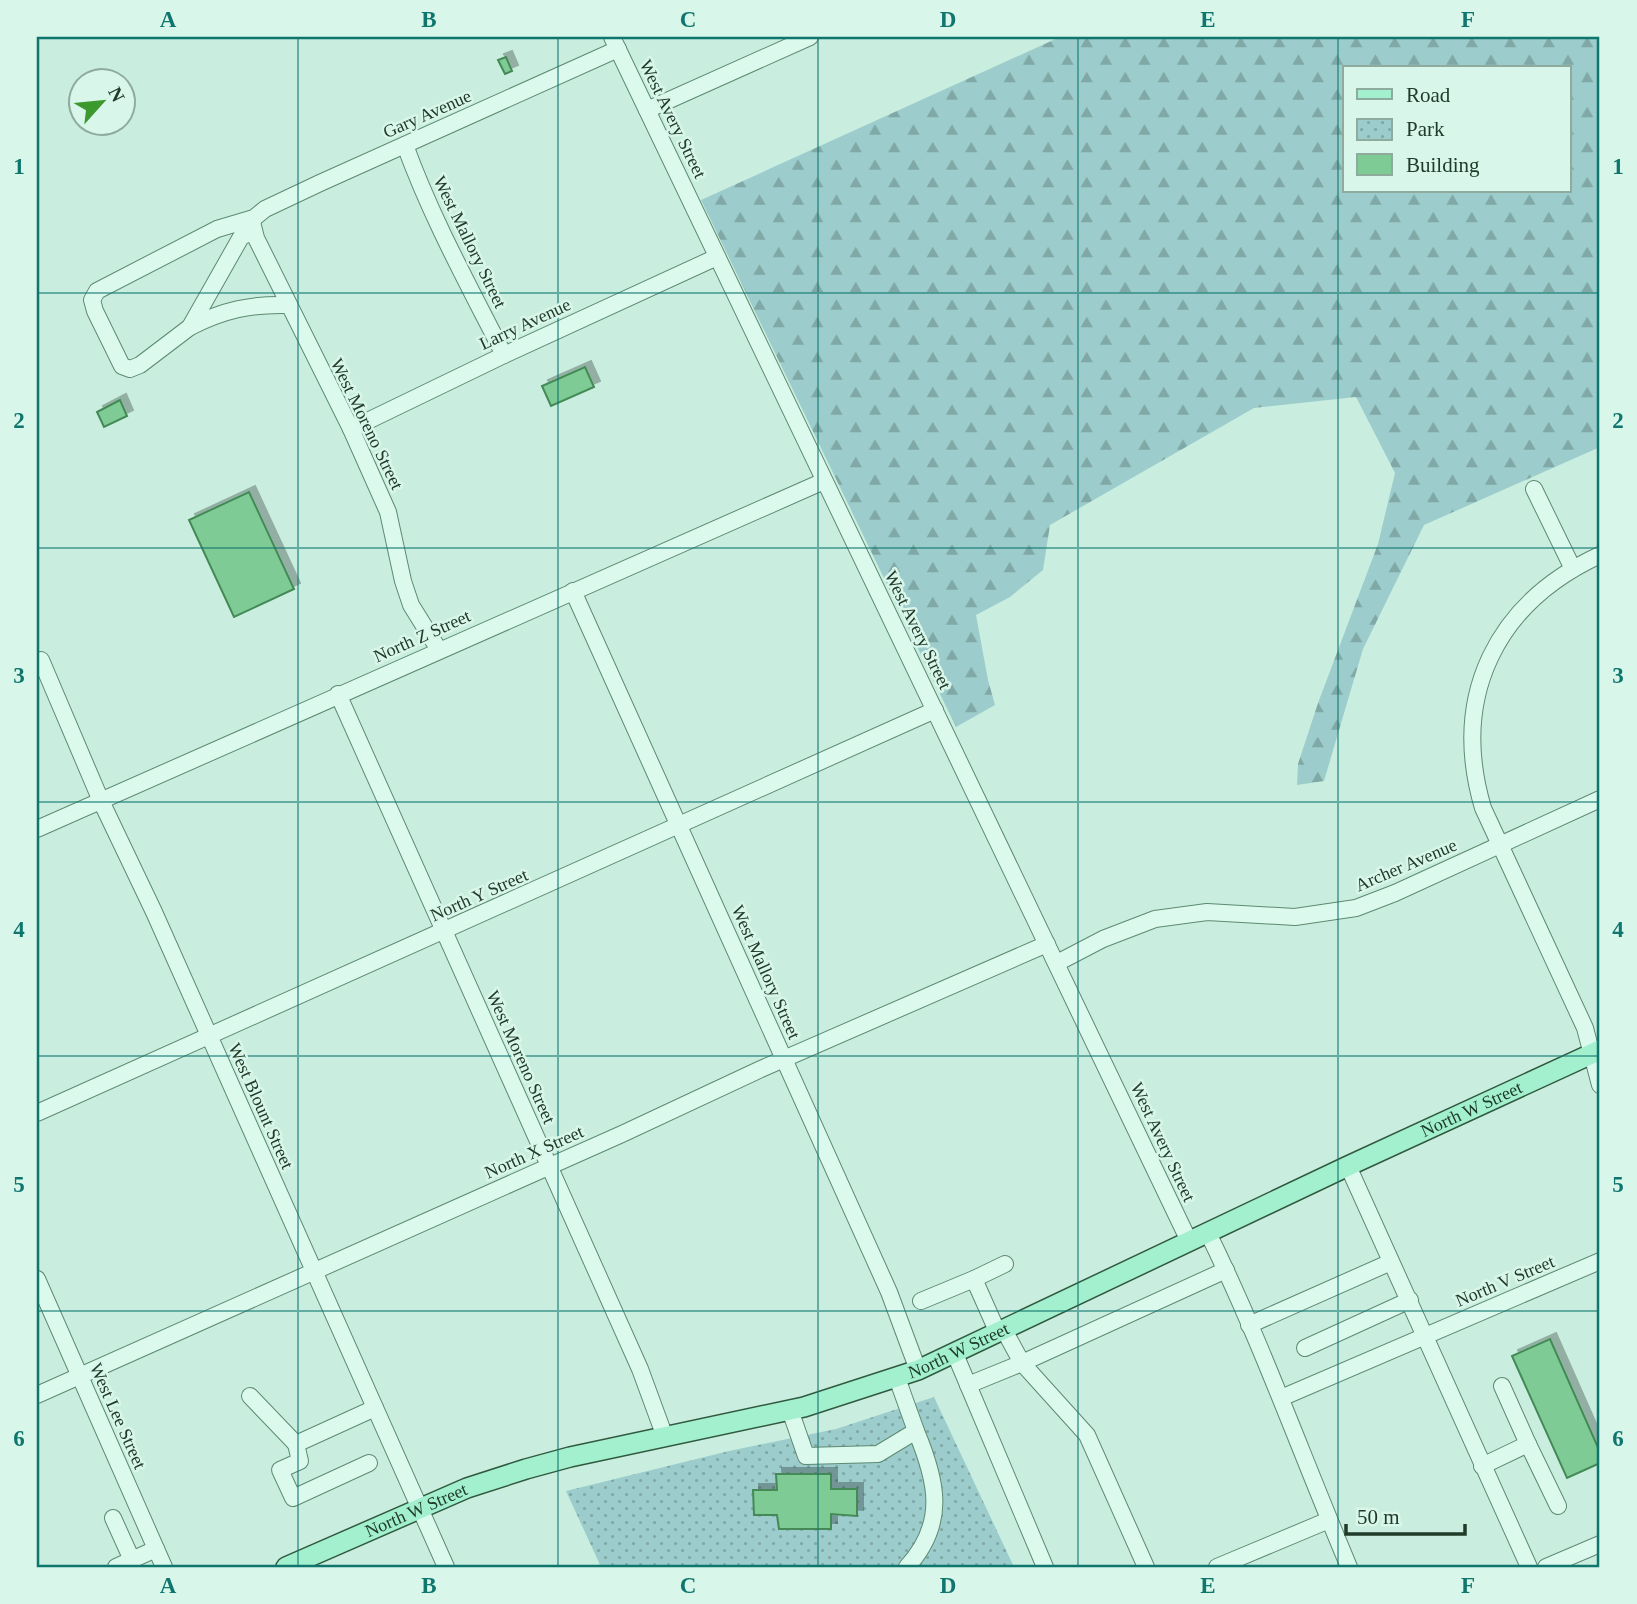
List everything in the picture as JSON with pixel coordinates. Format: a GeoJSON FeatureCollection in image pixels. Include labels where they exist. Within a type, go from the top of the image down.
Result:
{"type":"FeatureCollection","features":[{"type":"Feature","properties":{"kind":"main road","name":"North W Street"},"geometry":{"type":"LineString","coordinates":[[286,1567],[467,1488],[526,1469],[790,1410],[918,1370],[1596,1052]]}},
{"type":"Feature","properties":{"kind":"street"},"geometry":{"type":"LineString","coordinates":[[647,110],[810,37]]}},
{"type":"Feature","properties":{"kind":"street","name":"West Avery Street"},"geometry":{"type":"LineString","coordinates":[[615,43],[1189,1241]]}},
{"type":"Feature","properties":{"kind":"street","name":"Gary Avenue"},"geometry":{"type":"LineString","coordinates":[[253,224],[265,209],[405,145],[615,43]]}},
{"type":"Feature","properties":{"kind":"street","name":"West Mallory Street"},"geometry":{"type":"LineString","coordinates":[[405,145],[461,271],[504,355]]}},
{"type":"Feature","properties":{"kind":"street"},"geometry":{"type":"LineString","coordinates":[[190,327],[241,237],[253,224]]}},
{"type":"Feature","properties":{"kind":"street"},"geometry":{"type":"LineString","coordinates":[[253,224],[217,229],[97,291],[92,300],[95,312],[122,366],[130,369],[140,365],[190,327],[218,313],[269,304],[288,305]]}},
{"type":"Feature","properties":{"kind":"street","name":"West Moreno Street"},"geometry":{"type":"LineString","coordinates":[[253,224],[288,305],[351,429],[388,512],[411,606],[439,650]]}},
{"type":"Feature","properties":{"kind":"street","name":"Larry Avenue"},"geometry":{"type":"LineString","coordinates":[[351,429],[717,257]]}},
{"type":"Feature","properties":{"kind":"street","name":"North Z Street"},"geometry":{"type":"LineString","coordinates":[[37,829],[824,481]]}},
{"type":"Feature","properties":{"kind":"street"},"geometry":{"type":"LineString","coordinates":[[1534,489],[1573,569]]}},
{"type":"Feature","properties":{"kind":"street"},"geometry":{"type":"LineString","coordinates":[[1600,555],[1550,583],[1514,619],[1493,652],[1478,692],[1472,730],[1473,770],[1483,808],[1596,1052],[1600,1085]]}},
{"type":"Feature","properties":{"kind":"street","name":"West Mallory Street"},"geometry":{"type":"LineString","coordinates":[[573,592],[889,1292],[918,1370]]}},
{"type":"Feature","properties":{"kind":"street","name":"West Blount Street"},"geometry":{"type":"LineString","coordinates":[[41,660],[101,800],[154,912],[446,1567]]}},
{"type":"Feature","properties":{"kind":"street","name":"West Moreno Street"},"geometry":{"type":"LineString","coordinates":[[338,694],[640,1369],[665,1437]]}},
{"type":"Feature","properties":{"kind":"street","name":"North Y Street"},"geometry":{"type":"LineString","coordinates":[[37,1112],[935,710]]}},
{"type":"Feature","properties":{"kind":"street","name":"Archer Avenue"},"geometry":{"type":"LineString","coordinates":[[1057,963],[1103,939],[1155,919],[1207,912],[1295,917],[1356,908],[1395,893],[1600,799]]}},
{"type":"Feature","properties":{"kind":"street","name":"North X Street"},"geometry":{"type":"LineString","coordinates":[[37,1395],[1047,944]]}},
{"type":"Feature","properties":{"kind":"street"},"geometry":{"type":"LineString","coordinates":[[1348,1167],[1529,1567]]}},
{"type":"Feature","properties":{"kind":"street"},"geometry":{"type":"LineString","coordinates":[[1208,1233],[1281,1398],[1349,1567]]}},
{"type":"Feature","properties":{"kind":"street","name":"North V Street"},"geometry":{"type":"LineString","coordinates":[[1281,1398],[1600,1261]]}},
{"type":"Feature","properties":{"kind":"street"},"geometry":{"type":"LineString","coordinates":[[1249,1325],[1391,1262]]}},
{"type":"Feature","properties":{"kind":"street"},"geometry":{"type":"LineString","coordinates":[[921,1301],[1005,1264]]}},
{"type":"Feature","properties":{"kind":"street"},"geometry":{"type":"LineString","coordinates":[[968,1385],[1226,1270]]}},
{"type":"Feature","properties":{"kind":"street","name":"West Lee Street"},"geometry":{"type":"LineString","coordinates":[[37,1279],[164,1567]]}},
{"type":"Feature","properties":{"kind":"street"},"geometry":{"type":"LineString","coordinates":[[974,1279],[1001,1332],[1022,1363],[1087,1435],[1146,1567]]}},
{"type":"Feature","properties":{"kind":"street"},"geometry":{"type":"LineString","coordinates":[[1305,1348],[1410,1300]]}},
{"type":"Feature","properties":{"kind":"street"},"geometry":{"type":"LineString","coordinates":[[956,1354],[1045,1567]]}},
{"type":"Feature","properties":{"kind":"street"},"geometry":{"type":"LineString","coordinates":[[897,1378],[930,1464],[934,1500],[933,1528],[917,1557],[907,1567]]}},
{"type":"Feature","properties":{"kind":"street"},"geometry":{"type":"LineString","coordinates":[[1502,1386],[1558,1506]]}},
{"type":"Feature","properties":{"kind":"street"},"geometry":{"type":"LineString","coordinates":[[250,1396],[296,1444],[300,1461],[280,1471],[293,1498],[369,1463]]}},
{"type":"Feature","properties":{"kind":"street"},"geometry":{"type":"LineString","coordinates":[[296,1444],[375,1408]]}},
{"type":"Feature","properties":{"kind":"street"},"geometry":{"type":"LineString","coordinates":[[790,1410],[806,1456],[878,1454],[916,1431]]}},
{"type":"Feature","properties":{"kind":"street"},"geometry":{"type":"LineString","coordinates":[[1482,1465],[1528,1444]]}},
{"type":"Feature","properties":{"kind":"street"},"geometry":{"type":"LineString","coordinates":[[113,1518],[132,1560]]}},
{"type":"Feature","properties":{"kind":"street"},"geometry":{"type":"LineString","coordinates":[[1217,1567],[1329,1520]]}},
{"type":"Feature","properties":{"kind":"street"},"geometry":{"type":"LineString","coordinates":[[1546,1567],[1600,1544]]}},
{"type":"Feature","properties":{"kind":"street"},"geometry":{"type":"LineString","coordinates":[[116,1567],[156,1549]]}},
{"type":"Feature","properties":{"kind":"green space"},"geometry":{"type":"Polygon","coordinates":[[[1060,37],[1600,37],[1600,447],[1424,525],[1363,649],[1324,781],[1297,785],[1298,764],[1378,544],[1395,473],[1356,397],[1254,408],[1050,525],[1043,570],[1010,597],[976,615],[995,705],[956,727],[701,200],[1060,37]]]}},
{"type":"Feature","properties":{"kind":"green space"},"geometry":{"type":"Polygon","coordinates":[[[934,1397],[1014,1567],[601,1567],[566,1491],[729,1451],[836,1429],[934,1397]]]}},
{"type":"Feature","properties":{"kind":"building"},"geometry":{"type":"Polygon","coordinates":[[[506,57],[512,71],[505,74],[498,60],[506,57]]]}},
{"type":"Feature","properties":{"kind":"building"},"geometry":{"type":"Polygon","coordinates":[[[585,367],[594,387],[551,406],[542,386],[585,367]]]}},
{"type":"Feature","properties":{"kind":"building"},"geometry":{"type":"Polygon","coordinates":[[[120,400],[127,416],[104,427],[97,412],[120,400]]]}},
{"type":"Feature","properties":{"kind":"building"},"geometry":{"type":"Polygon","coordinates":[[[249,492],[294,589],[234,617],[189,520],[249,492]]]}},
{"type":"Feature","properties":{"kind":"building"},"geometry":{"type":"Polygon","coordinates":[[[1550,1339],[1600,1452],[1600,1463],[1567,1478],[1512,1356],[1550,1339]]]}},
{"type":"Feature","properties":{"kind":"building"},"geometry":{"type":"Polygon","coordinates":[[[776,1474],[831,1474],[831,1489],[857,1489],[857,1516],[831,1514],[831,1529],[779,1529],[777,1515],[754,1515],[753,1490],[777,1490],[776,1474]]]}}]}
